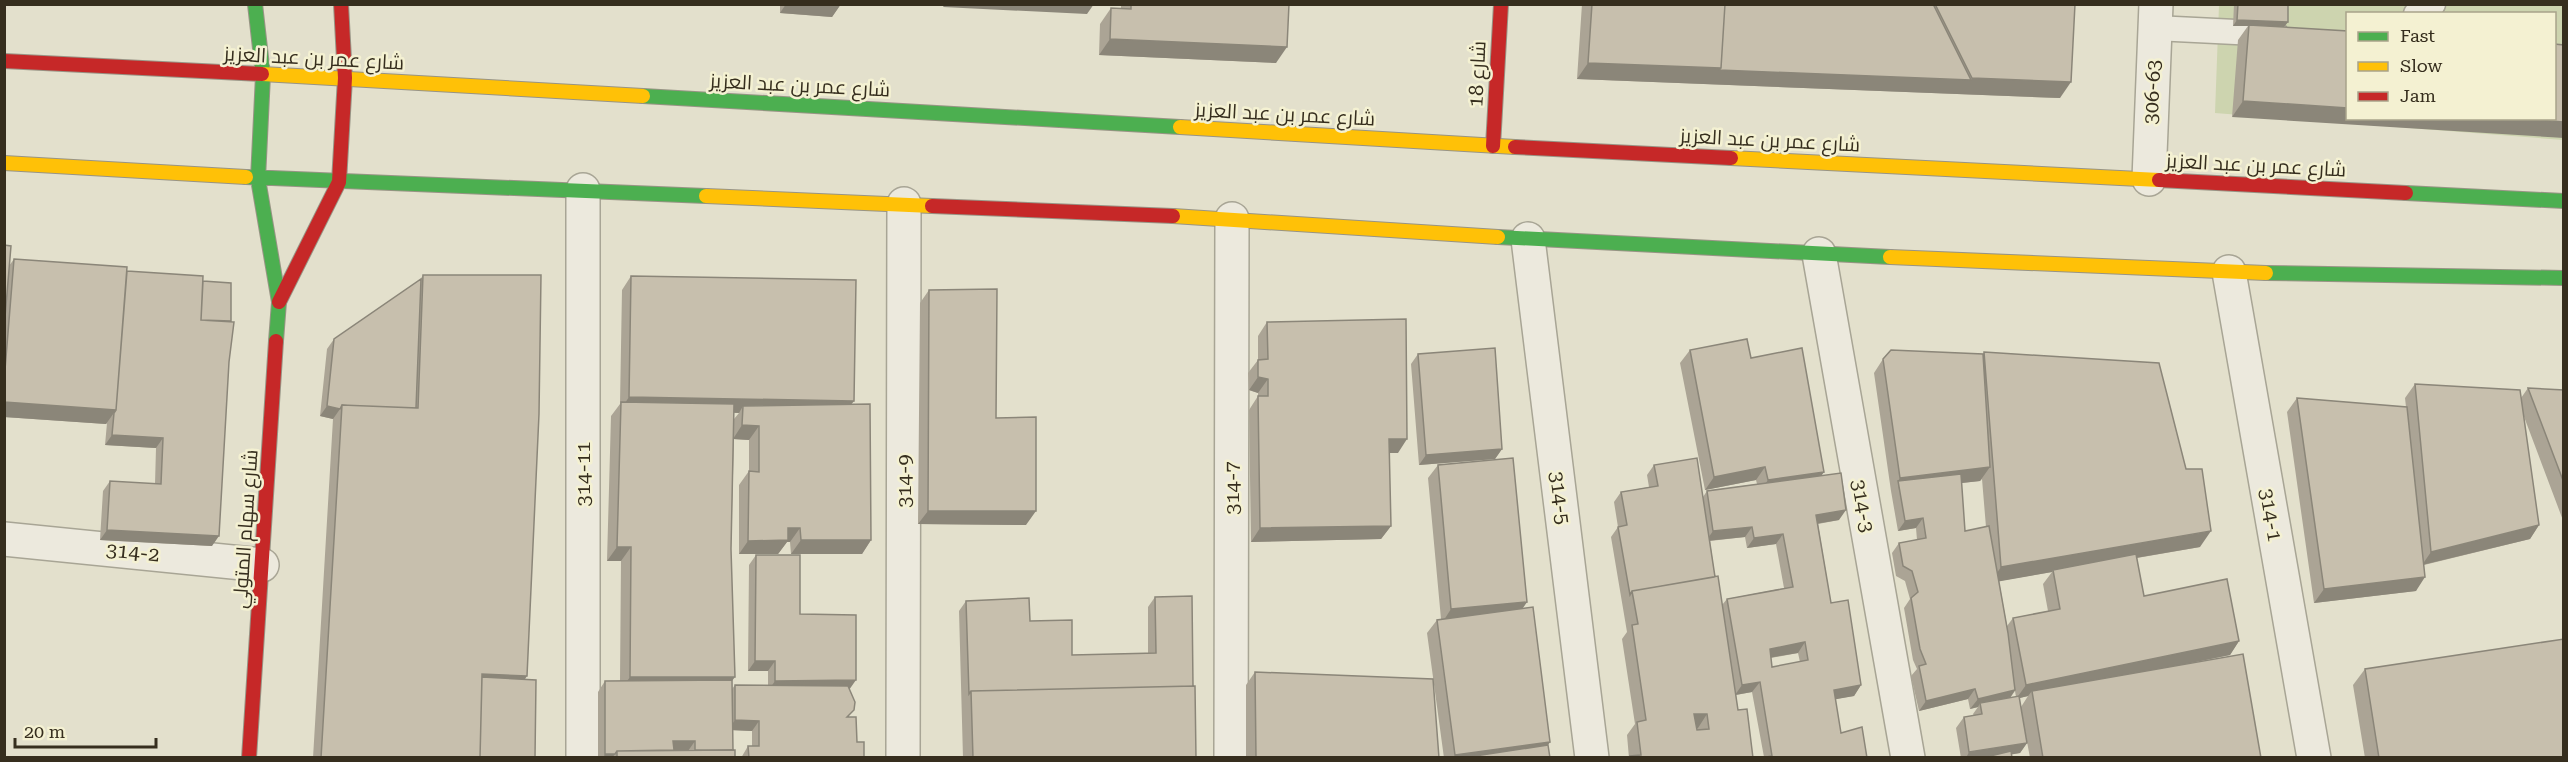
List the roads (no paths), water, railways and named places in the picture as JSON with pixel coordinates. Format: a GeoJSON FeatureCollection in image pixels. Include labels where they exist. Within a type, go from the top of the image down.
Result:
{"type":"FeatureCollection","features":[{"type":"Feature","properties":{"kind":"street","name":"شارع سهام المتولي"},"geometry":{"type":"LineString","coordinates":[[249,758],[279,302],[258,178],[263,75],[255,4]]}},
{"type":"Feature","properties":{"kind":"street"},"geometry":{"type":"LineString","coordinates":[[339,182],[345,78],[341,4]]}},
{"type":"Feature","properties":{"kind":"street","name":"شارع 18"},"geometry":{"type":"LineString","coordinates":[[1493,146],[1501,4]]}},
{"type":"Feature","properties":{"kind":"street","name":"306-63"},"geometry":{"type":"LineString","coordinates":[[2149,179],[2156,16]]}},
{"type":"Feature","properties":{"kind":"street","name":"شارع عمر بن عبد العزيز"},"geometry":{"type":"LineString","coordinates":[[4,61],[345,78],[1493,146],[2564,201]]}},
{"type":"Feature","properties":{"kind":"street"},"geometry":{"type":"LineString","coordinates":[[4,163],[339,182],[584,190],[1232,219],[1528,239],[1819,254],[2229,272],[2564,278]]}},
{"type":"Feature","properties":{"kind":"street","name":"شارع سهام المتولي"},"geometry":{"type":"LineString","coordinates":[[279,302],[339,182]]}},
{"type":"Feature","properties":{"kind":"street","name":"314-11"},"geometry":{"type":"LineString","coordinates":[[583,758],[584,190]]}},
{"type":"Feature","properties":{"kind":"street","name":"314-9"},"geometry":{"type":"LineString","coordinates":[[903,758],[904,204]]}},
{"type":"Feature","properties":{"kind":"street","name":"314-7"},"geometry":{"type":"LineString","coordinates":[[1231,758],[1232,219]]}},
{"type":"Feature","properties":{"kind":"street","name":"314-5"},"geometry":{"type":"LineString","coordinates":[[1528,239],[1592,758]]}},
{"type":"Feature","properties":{"kind":"street","name":"314-3"},"geometry":{"type":"LineString","coordinates":[[1819,254],[1908,758]]}},
{"type":"Feature","properties":{"kind":"street","name":"314-1"},"geometry":{"type":"LineString","coordinates":[[2229,272],[2314,758]]}},
{"type":"Feature","properties":{"kind":"street","name":"314-2"},"geometry":{"type":"LineString","coordinates":[[4,539],[262,565]]}},
{"type":"Feature","properties":{"kind":"lane"},"geometry":{"type":"LineString","coordinates":[[2419,12],[2433,4]]}},
{"type":"Feature","properties":{"kind":"lane"},"geometry":{"type":"LineString","coordinates":[[2156,16],[2296,35]]}}]}
